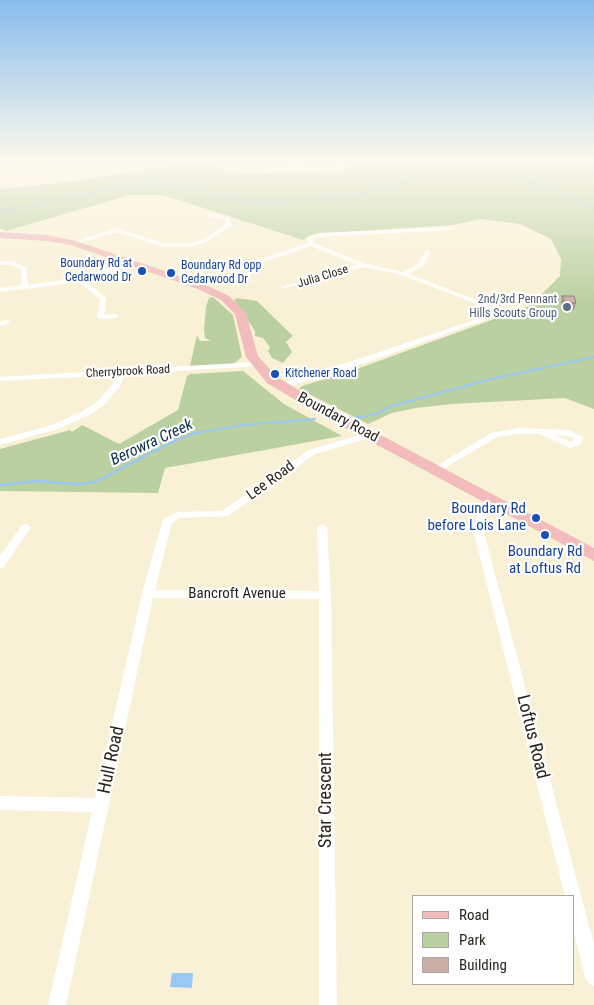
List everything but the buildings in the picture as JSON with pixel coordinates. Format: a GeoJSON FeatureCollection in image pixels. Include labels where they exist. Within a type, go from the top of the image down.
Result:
{"type":"FeatureCollection","features":[{"type":"Feature","properties":{"kind":"main road","name":"Boundary Road"},"geometry":{"type":"LineString","coordinates":[[0,235],[33,236],[73,243],[202,287],[234,305],[244,322],[249,348],[256,364],[281,386],[594,555]]}},
{"type":"Feature","properties":{"kind":"street"},"geometry":{"type":"LineString","coordinates":[[73,243],[117,230],[163,245],[190,245],[204,241],[229,225],[227,219],[210,214]]}},
{"type":"Feature","properties":{"kind":"street"},"geometry":{"type":"LineString","coordinates":[[311,244],[309,238],[319,235],[450,229]]}},
{"type":"Feature","properties":{"kind":"street"},"geometry":{"type":"LineString","coordinates":[[255,263],[311,244],[364,265],[404,274],[487,306],[492,313],[488,317],[362,361],[281,386]]}},
{"type":"Feature","properties":{"kind":"street"},"geometry":{"type":"LineString","coordinates":[[404,274],[421,265],[427,252]]}},
{"type":"Feature","properties":{"kind":"street"},"geometry":{"type":"LineString","coordinates":[[0,262],[12,263],[24,268],[25,287]]}},
{"type":"Feature","properties":{"kind":"street"},"geometry":{"type":"LineString","coordinates":[[0,290],[80,280],[131,263]]}},
{"type":"Feature","properties":{"kind":"street","name":"Julia Close"},"geometry":{"type":"LineString","coordinates":[[283,288],[364,265]]}},
{"type":"Feature","properties":{"kind":"street"},"geometry":{"type":"LineString","coordinates":[[80,280],[103,298],[100,317],[116,316]]}},
{"type":"Feature","properties":{"kind":"street","name":"Cherrybrook Road"},"geometry":{"type":"LineString","coordinates":[[0,379],[256,364]]}},
{"type":"Feature","properties":{"kind":"street"},"geometry":{"type":"LineString","coordinates":[[0,442],[43,431],[82,416],[101,403],[117,385],[121,373]]}},
{"type":"Feature","properties":{"kind":"street"},"geometry":{"type":"LineString","coordinates":[[435,470],[494,435],[518,430],[538,431]]}},
{"type":"Feature","properties":{"kind":"street","name":"Lee Road"},"geometry":{"type":"LineString","coordinates":[[171,517],[224,514],[312,452],[370,435]]}},
{"type":"Feature","properties":{"kind":"street","name":"Loftus Road"},"geometry":{"type":"LineString","coordinates":[[496,503],[483,515],[478,524],[479,533],[573,895]]}},
{"type":"Feature","properties":{"kind":"street","name":"Hull Road"},"geometry":{"type":"LineString","coordinates":[[57,1005],[148,594],[165,524],[171,517]]}},
{"type":"Feature","properties":{"kind":"street"},"geometry":{"type":"LineString","coordinates":[[0,564],[26,527]]}},
{"type":"Feature","properties":{"kind":"street","name":"Star Crescent"},"geometry":{"type":"LineString","coordinates":[[322,528],[325,595],[328,1005]]}},
{"type":"Feature","properties":{"kind":"street","name":"Bancroft Avenue"},"geometry":{"type":"LineString","coordinates":[[148,594],[325,595]]}},
{"type":"Feature","properties":{"kind":"street"},"geometry":{"type":"LineString","coordinates":[[0,803],[102,805]]}},
{"type":"Feature","properties":{"kind":"street","name":"Loftus Road"},"geometry":{"type":"LineString","coordinates":[[574,900],[594,977]]}},
{"type":"Feature","properties":{"kind":"green space"},"geometry":{"type":"Polygon","coordinates":[[[0,209],[82,209],[6,231],[0,228],[0,209]]]}},
{"type":"Feature","properties":{"kind":"green space"},"geometry":{"type":"Polygon","coordinates":[[[206,209],[594,209],[594,409],[565,398],[452,404],[392,413],[368,424],[299,389],[302,386],[354,370],[530,306],[560,276],[561,259],[551,239],[520,224],[480,219],[453,225],[314,234],[303,240],[206,209]]]}},
{"type":"Feature","properties":{"kind":"green space"},"geometry":{"type":"Polygon","coordinates":[[[213,297],[233,315],[242,357],[233,364],[190,366],[197,335],[200,341],[211,341],[205,338],[204,330],[206,307],[209,298],[213,297]]]}},
{"type":"Feature","properties":{"kind":"green space"},"geometry":{"type":"Polygon","coordinates":[[[237,298],[257,301],[293,336],[286,342],[292,352],[283,363],[272,358],[268,351],[270,347],[263,338],[255,336],[255,331],[234,300],[237,298]]]}},
{"type":"Feature","properties":{"kind":"green space"},"geometry":{"type":"Polygon","coordinates":[[[243,371],[284,404],[342,436],[165,468],[158,493],[0,491],[0,449],[70,430],[72,432],[82,425],[119,444],[178,410],[187,376],[190,374],[243,371]]]}},
{"type":"Feature","properties":{"kind":"water"},"geometry":{"type":"Polygon","coordinates":[[[172,973],[193,973],[192,988],[170,987],[172,973]]]}},
{"type":"Feature","properties":{"kind":"waterway","name":"Berowra Creek"},"geometry":{"type":"LineString","coordinates":[[355,418],[376,414],[391,406],[491,379],[594,357]]}},
{"type":"Feature","properties":{"kind":"waterway","name":"Berowra Creek"},"geometry":{"type":"LineString","coordinates":[[172,442],[191,434],[242,425],[315,419]]}},
{"type":"Feature","properties":{"kind":"waterway","name":"Berowra Creek"},"geometry":{"type":"LineString","coordinates":[[0,485],[36,481],[79,484],[95,482],[172,442]]}},
{"type":"Feature","properties":{"kind":"place","name":"Boundary Rd at Cedarwood Dr"},"geometry":{"type":"Point","coordinates":[142,271]}},
{"type":"Feature","properties":{"kind":"place","name":"Boundary Rd opp Cedarwood Dr"},"geometry":{"type":"Point","coordinates":[171,273]}},
{"type":"Feature","properties":{"kind":"place","name":"2nd/3rd Pennant Hills Scouts Group"},"geometry":{"type":"Point","coordinates":[567,307]}},
{"type":"Feature","properties":{"kind":"place","name":"Kitchener Road"},"geometry":{"type":"Point","coordinates":[275,374]}},
{"type":"Feature","properties":{"kind":"place","name":"Boundary Rd before Lois Lane"},"geometry":{"type":"Point","coordinates":[536,518]}},
{"type":"Feature","properties":{"kind":"place","name":"Boundary Rd at Loftus Rd"},"geometry":{"type":"Point","coordinates":[545,535]}}]}
